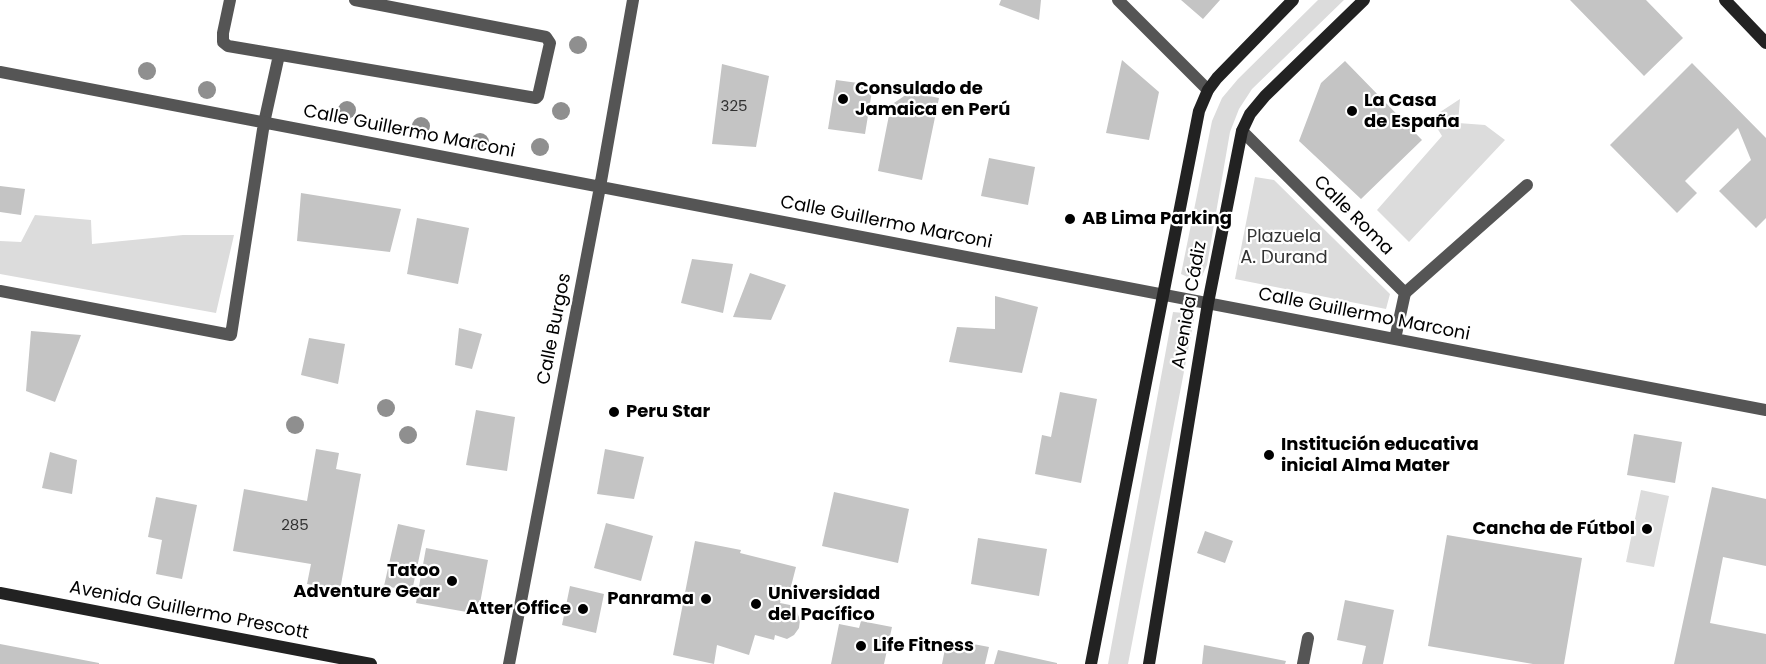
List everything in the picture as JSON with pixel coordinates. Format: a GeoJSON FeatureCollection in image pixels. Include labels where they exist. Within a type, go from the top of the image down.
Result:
{"type":"FeatureCollection","features":[{"type":"Feature","properties":{"kind":"main road","name":"Avenida Cádiz"},"geometry":{"type":"LineString","coordinates":[[1091,664],[1199,111],[1208,90],[1229,64],[1293,0]]}},
{"type":"Feature","properties":{"kind":"main road","name":"Avenida Cádiz"},"geometry":{"type":"LineString","coordinates":[[1149,664],[1208,303],[1242,131],[1250,114],[1265,96],[1364,0]]}},
{"type":"Feature","properties":{"kind":"main road"},"geometry":{"type":"LineString","coordinates":[[1725,0],[1766,43]]}},
{"type":"Feature","properties":{"kind":"main road","name":"Avenida Guillermo Prescott"},"geometry":{"type":"LineString","coordinates":[[0,593],[371,664]]}},
{"type":"Feature","properties":{"kind":"street"},"geometry":{"type":"LineString","coordinates":[[230,0],[223,33],[223,42],[228,46],[536,98],[540,93],[550,43],[546,37],[355,0]]}},
{"type":"Feature","properties":{"kind":"street","name":"Calle Burgos"},"geometry":{"type":"LineString","coordinates":[[509,664],[600,187],[633,0]]}},
{"type":"Feature","properties":{"kind":"street"},"geometry":{"type":"LineString","coordinates":[[1118,0],[1208,90]]}},
{"type":"Feature","properties":{"kind":"street"},"geometry":{"type":"LineString","coordinates":[[0,291],[231,335],[264,123],[279,55]]}},
{"type":"Feature","properties":{"kind":"street","name":"Calle Guillermo Marconi"},"geometry":{"type":"LineString","coordinates":[[0,72],[1766,410]]}},
{"type":"Feature","properties":{"kind":"street","name":"Calle Roma"},"geometry":{"type":"LineString","coordinates":[[1242,131],[1405,293]]}},
{"type":"Feature","properties":{"kind":"street"},"geometry":{"type":"LineString","coordinates":[[1395,339],[1405,293],[1527,185]]}},
{"type":"Feature","properties":{"kind":"street"},"geometry":{"type":"LineString","coordinates":[[1303,664],[1308,638]]}},
{"type":"Feature","properties":{"kind":"green space"},"geometry":{"type":"Polygon","coordinates":[[[1318,0],[1344,0],[1252,89],[1239,109],[1230,132],[1207,265],[1202,276],[1192,279],[1181,274],[1212,121],[1222,98],[1238,79],[1318,0]]]}},
{"type":"Feature","properties":{"kind":"green space"},"geometry":{"type":"Polygon","coordinates":[[[1460,99],[1458,123],[1485,125],[1505,140],[1409,242],[1377,210],[1442,136],[1431,118],[1460,99]]]}},
{"type":"Feature","properties":{"kind":"green space","name":"Plazuela A. Durand"},"geometry":{"type":"Polygon","coordinates":[[[1255,177],[1274,180],[1390,294],[1386,309],[1235,279],[1255,177]]]}},
{"type":"Feature","properties":{"kind":"green space"},"geometry":{"type":"Polygon","coordinates":[[[35,215],[91,220],[92,244],[183,235],[234,235],[216,313],[0,274],[0,241],[21,242],[35,215]]]}},
{"type":"Feature","properties":{"kind":"green space"},"geometry":{"type":"Polygon","coordinates":[[[1173,312],[1195,314],[1128,664],[1108,664],[1173,312]]]}},
{"type":"Feature","properties":{"kind":"green space","name":"Cancha de Fútbol"},"geometry":{"type":"Polygon","coordinates":[[[1641,490],[1669,496],[1654,567],[1626,562],[1641,490]]]}},
{"type":"Feature","properties":{"kind":"building"},"geometry":{"type":"Polygon","coordinates":[[[1001,0],[1041,0],[1039,20],[999,5],[1001,0]]]}},
{"type":"Feature","properties":{"kind":"building"},"geometry":{"type":"Polygon","coordinates":[[[1181,0],[1220,0],[1203,19],[1181,0]]]}},
{"type":"Feature","properties":{"kind":"building"},"geometry":{"type":"Polygon","coordinates":[[[1570,0],[1646,0],[1683,38],[1644,76],[1570,0]]]}},
{"type":"Feature","properties":{"kind":"building"},"geometry":{"type":"Polygon","coordinates":[[[1122,60],[1159,92],[1149,140],[1106,133],[1122,60]]]}},
{"type":"Feature","properties":{"kind":"building","name":"La Casa de España"},"geometry":{"type":"Polygon","coordinates":[[[1345,61],[1422,140],[1361,199],[1299,141],[1321,83],[1345,61]]]}},
{"type":"Feature","properties":{"kind":"building"},"geometry":{"type":"Polygon","coordinates":[[[1692,63],[1766,138],[1766,218],[1756,228],[1719,191],[1751,160],[1738,128],[1685,181],[1697,193],[1677,213],[1610,145],[1692,63]]]}},
{"type":"Feature","properties":{"kind":"building"},"geometry":{"type":"Polygon","coordinates":[[[722,64],[769,76],[756,147],[712,144],[722,64]]]}},
{"type":"Feature","properties":{"kind":"building"},"geometry":{"type":"Polygon","coordinates":[[[836,80],[873,85],[865,134],[828,129],[836,80]]]}},
{"type":"Feature","properties":{"kind":"building"},"geometry":{"type":"Polygon","coordinates":[[[910,92],[939,98],[922,180],[878,171],[891,105],[910,92]]]}},
{"type":"Feature","properties":{"kind":"building"},"geometry":{"type":"Polygon","coordinates":[[[989,158],[1035,167],[1028,205],[981,196],[989,158]]]}},
{"type":"Feature","properties":{"kind":"building"},"geometry":{"type":"Polygon","coordinates":[[[0,186],[25,189],[21,215],[0,212],[0,186]]]}},
{"type":"Feature","properties":{"kind":"building"},"geometry":{"type":"Polygon","coordinates":[[[301,193],[401,209],[390,252],[297,241],[301,193]]]}},
{"type":"Feature","properties":{"kind":"building"},"geometry":{"type":"Polygon","coordinates":[[[417,218],[469,228],[458,284],[407,274],[417,218]]]}},
{"type":"Feature","properties":{"kind":"building"},"geometry":{"type":"Polygon","coordinates":[[[692,259],[733,264],[723,313],[681,303],[692,259]]]}},
{"type":"Feature","properties":{"kind":"building"},"geometry":{"type":"Polygon","coordinates":[[[750,273],[786,285],[771,320],[733,317],[750,273]]]}},
{"type":"Feature","properties":{"kind":"building"},"geometry":{"type":"Polygon","coordinates":[[[995,296],[1038,307],[1022,373],[949,362],[957,327],[995,329],[995,296]]]}},
{"type":"Feature","properties":{"kind":"building"},"geometry":{"type":"Polygon","coordinates":[[[459,328],[482,334],[472,369],[455,365],[459,328]]]}},
{"type":"Feature","properties":{"kind":"building"},"geometry":{"type":"Polygon","coordinates":[[[31,331],[81,335],[55,402],[26,391],[31,331]]]}},
{"type":"Feature","properties":{"kind":"building"},"geometry":{"type":"Polygon","coordinates":[[[309,338],[345,344],[338,384],[301,375],[309,338]]]}},
{"type":"Feature","properties":{"kind":"building"},"geometry":{"type":"Polygon","coordinates":[[[1060,392],[1097,399],[1081,483],[1035,474],[1042,435],[1051,437],[1060,392]]]}},
{"type":"Feature","properties":{"kind":"building"},"geometry":{"type":"Polygon","coordinates":[[[476,410],[515,417],[507,471],[466,465],[476,410]]]}},
{"type":"Feature","properties":{"kind":"building"},"geometry":{"type":"Polygon","coordinates":[[[1634,434],[1682,442],[1675,483],[1627,475],[1634,434]]]}},
{"type":"Feature","properties":{"kind":"building"},"geometry":{"type":"Polygon","coordinates":[[[316,449],[339,453],[336,469],[361,474],[340,590],[307,584],[311,564],[233,551],[244,489],[307,501],[316,449]]]}},
{"type":"Feature","properties":{"kind":"building"},"geometry":{"type":"Polygon","coordinates":[[[605,449],[644,457],[634,499],[597,494],[605,449]]]}},
{"type":"Feature","properties":{"kind":"building"},"geometry":{"type":"Polygon","coordinates":[[[50,452],[77,460],[72,494],[42,488],[50,452]]]}},
{"type":"Feature","properties":{"kind":"building"},"geometry":{"type":"Polygon","coordinates":[[[1712,487],[1766,499],[1766,566],[1723,557],[1710,623],[1766,634],[1766,664],[1674,664],[1712,487]]]}},
{"type":"Feature","properties":{"kind":"building"},"geometry":{"type":"Polygon","coordinates":[[[834,492],[909,509],[898,563],[822,546],[834,492]]]}},
{"type":"Feature","properties":{"kind":"building"},"geometry":{"type":"Polygon","coordinates":[[[156,497],[197,505],[182,579],[156,574],[162,540],[148,537],[156,497]]]}},
{"type":"Feature","properties":{"kind":"building"},"geometry":{"type":"Polygon","coordinates":[[[606,523],[653,536],[641,581],[594,568],[606,523]]]}},
{"type":"Feature","properties":{"kind":"building"},"geometry":{"type":"Polygon","coordinates":[[[398,524],[425,530],[412,591],[384,586],[398,524]]]}},
{"type":"Feature","properties":{"kind":"building"},"geometry":{"type":"Polygon","coordinates":[[[1205,531],[1233,541],[1225,563],[1197,553],[1205,531]]]}},
{"type":"Feature","properties":{"kind":"building"},"geometry":{"type":"Polygon","coordinates":[[[1447,535],[1582,558],[1564,664],[1533,664],[1428,646],[1447,535]]]}},
{"type":"Feature","properties":{"kind":"building"},"geometry":{"type":"Polygon","coordinates":[[[978,538],[1047,549],[1039,596],[971,584],[978,538]]]}},
{"type":"Feature","properties":{"kind":"building"},"geometry":{"type":"Polygon","coordinates":[[[695,541],[741,550],[740,553],[796,567],[788,598],[782,596],[780,603],[790,605],[797,612],[800,620],[799,628],[794,635],[787,639],[775,635],[774,640],[755,635],[749,655],[717,645],[714,664],[673,655],[695,541]]]}},
{"type":"Feature","properties":{"kind":"building","name":"Tatoo Adventure Gear"},"geometry":{"type":"Polygon","coordinates":[[[426,548],[488,560],[478,614],[416,603],[426,548]]]}},
{"type":"Feature","properties":{"kind":"building","name":"Atter Office"},"geometry":{"type":"Polygon","coordinates":[[[570,586],[604,594],[596,633],[562,625],[570,586]]]}},
{"type":"Feature","properties":{"kind":"building"},"geometry":{"type":"Polygon","coordinates":[[[1345,600],[1394,610],[1383,664],[1362,664],[1366,646],[1337,640],[1345,600]]]}},
{"type":"Feature","properties":{"kind":"building","name":"Life Fitness"},"geometry":{"type":"Polygon","coordinates":[[[861,621],[892,627],[884,664],[831,664],[839,624],[859,628],[861,621]]]}},
{"type":"Feature","properties":{"kind":"building"},"geometry":{"type":"Polygon","coordinates":[[[947,639],[989,647],[985,664],[942,664],[947,639]]]}},
{"type":"Feature","properties":{"kind":"building"},"geometry":{"type":"Polygon","coordinates":[[[0,644],[99,663],[99,664],[0,664],[0,644]]]}},
{"type":"Feature","properties":{"kind":"building"},"geometry":{"type":"Polygon","coordinates":[[[1204,645],[1286,661],[1285,664],[1202,664],[1204,645]]]}},
{"type":"Feature","properties":{"kind":"building"},"geometry":{"type":"Polygon","coordinates":[[[998,650],[1057,663],[1057,664],[994,664],[998,650]]]}},
{"type":"Feature","properties":{"kind":"place","name":"Consulado de Jamaica en Perú"},"geometry":{"type":"Point","coordinates":[843,99]}},
{"type":"Feature","properties":{"kind":"place","name":"La Casa de España"},"geometry":{"type":"Point","coordinates":[1352,111]}},
{"type":"Feature","properties":{"kind":"place","name":"AB Lima Parking"},"geometry":{"type":"Point","coordinates":[1070,219]}},
{"type":"Feature","properties":{"kind":"place","name":"Peru Star"},"geometry":{"type":"Point","coordinates":[614,412]}},
{"type":"Feature","properties":{"kind":"place","name":"Institución educativa inicial Alma Mater"},"geometry":{"type":"Point","coordinates":[1269,455]}},
{"type":"Feature","properties":{"kind":"place","name":"Cancha de Fútbol"},"geometry":{"type":"Point","coordinates":[1647,529]}},
{"type":"Feature","properties":{"kind":"place","name":"Tatoo Adventure Gear"},"geometry":{"type":"Point","coordinates":[452,581]}},
{"type":"Feature","properties":{"kind":"place","name":"Panrama"},"geometry":{"type":"Point","coordinates":[706,599]}},
{"type":"Feature","properties":{"kind":"place","name":"Universidad del Pacífico"},"geometry":{"type":"Point","coordinates":[756,604]}},
{"type":"Feature","properties":{"kind":"place","name":"Atter Office"},"geometry":{"type":"Point","coordinates":[583,609]}},
{"type":"Feature","properties":{"kind":"place","name":"Life Fitness"},"geometry":{"type":"Point","coordinates":[861,646]}}]}
